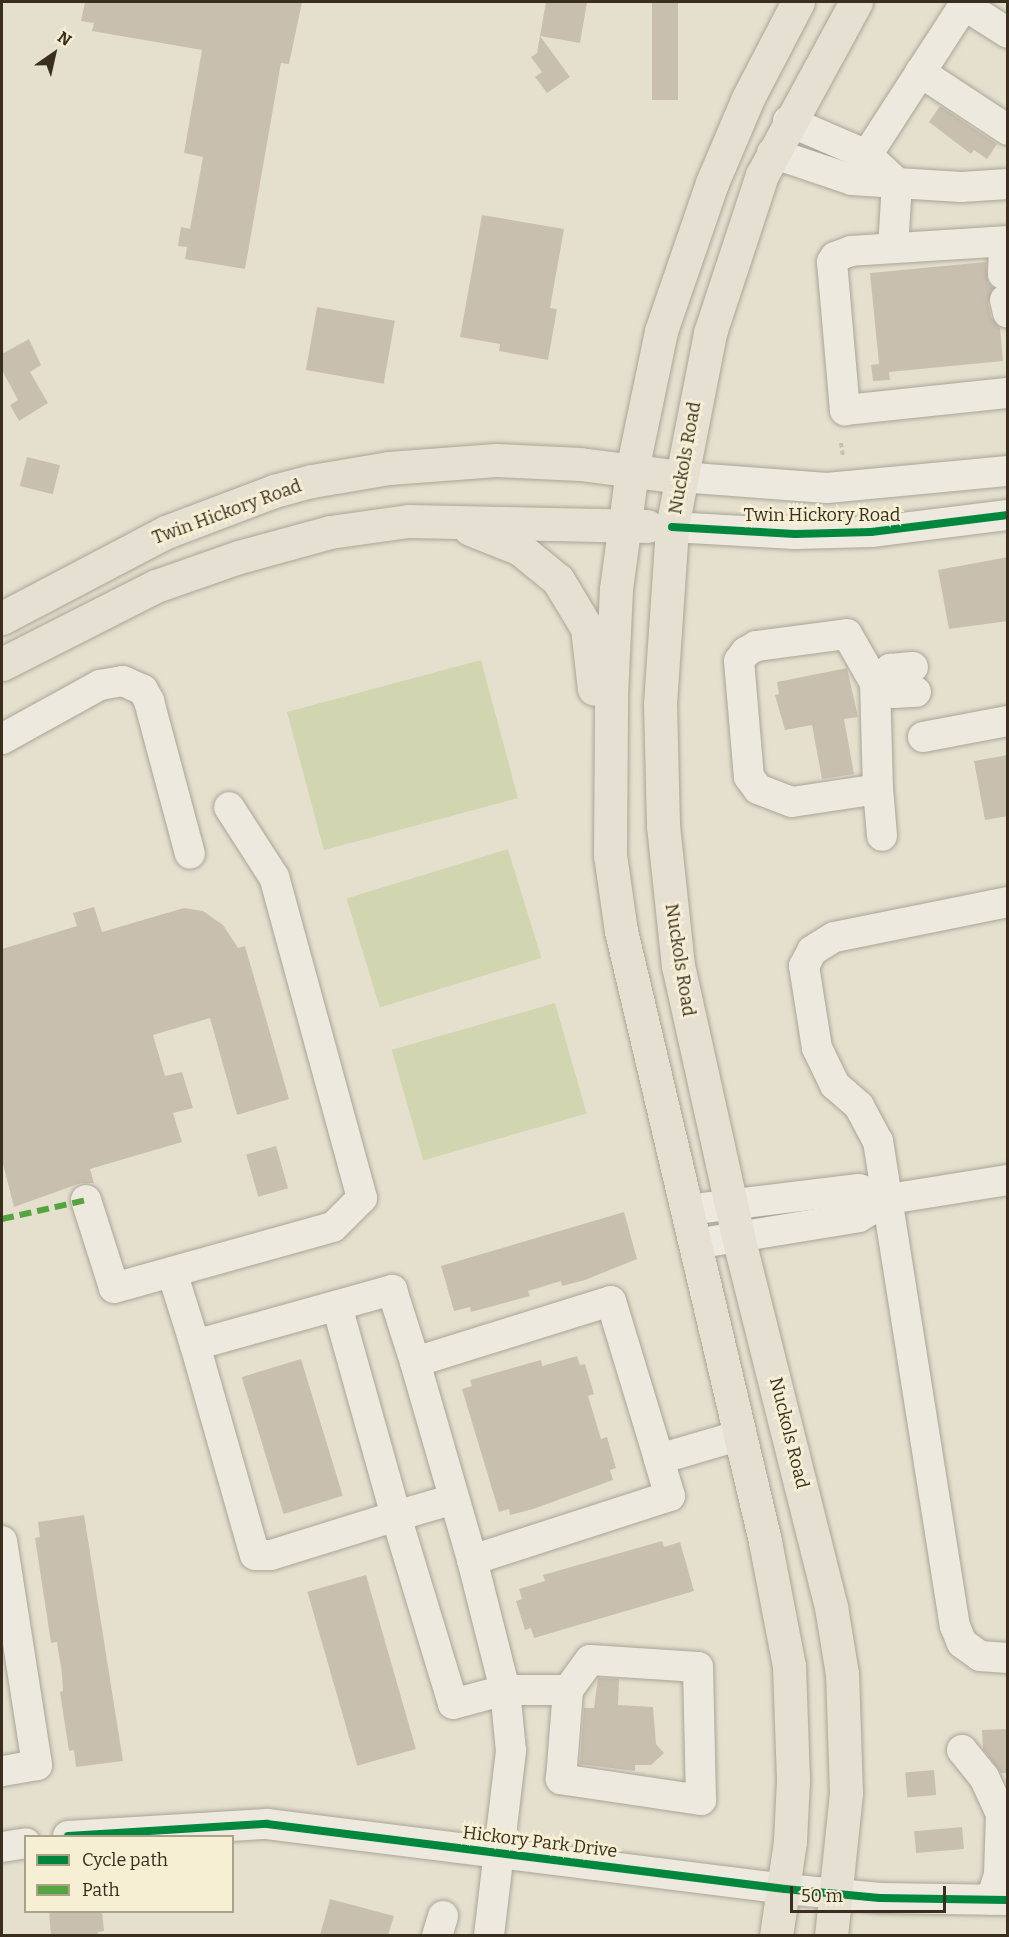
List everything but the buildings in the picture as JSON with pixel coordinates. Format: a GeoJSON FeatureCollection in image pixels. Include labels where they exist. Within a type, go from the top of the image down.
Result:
{"type":"FeatureCollection","features":[{"type":"Feature","properties":{"kind":"main road"},"geometry":{"type":"LineString","coordinates":[[610,855],[611,695],[616,589],[632,470],[661,331],[699,213],[748,98],[798,2]]}},
{"type":"Feature","properties":{"kind":"main road","name":"Nuckols Road"},"geometry":{"type":"LineString","coordinates":[[831,1935],[837,1894],[847,1757],[838,1652],[812,1525],[738,1236],[696,1057],[678,966],[666,864],[660,704],[672,527],[710,333],[747,212],[772,153],[856,2]]}},
{"type":"Feature","properties":{"kind":"main road","name":"Twin Hickory Road"},"geometry":{"type":"LineString","coordinates":[[2,618],[166,532],[274,491],[312,481],[389,468],[486,460],[632,470],[680,477]]}},
{"type":"Feature","properties":{"kind":"main road"},"geometry":{"type":"LineString","coordinates":[[408,521],[471,529],[505,542],[542,564],[574,601],[587,628],[592,652],[593,744],[631,975],[741,1435],[789,1666],[793,1780],[784,1889],[776,1935]]}},
{"type":"Feature","properties":{"kind":"main road","name":"Twin Hickory Road"},"geometry":{"type":"LineString","coordinates":[[2,664],[156,586],[239,557],[330,532],[408,521],[626,524],[672,527]]}},
{"type":"Feature","properties":{"kind":"street"},"geometry":{"type":"LineString","coordinates":[[867,156],[965,3],[1008,33]]}},
{"type":"Feature","properties":{"kind":"street"},"geometry":{"type":"LineString","coordinates":[[920,72],[1008,130]]}},
{"type":"Feature","properties":{"kind":"street"},"geometry":{"type":"LineString","coordinates":[[788,121],[867,156],[897,183]]}},
{"type":"Feature","properties":{"kind":"street"},"geometry":{"type":"LineString","coordinates":[[772,153],[852,180],[961,187],[1008,184]]}},
{"type":"Feature","properties":{"kind":"street"},"geometry":{"type":"LineString","coordinates":[[893,248],[897,183]]}},
{"type":"Feature","properties":{"kind":"street"},"geometry":{"type":"LineString","coordinates":[[1005,296],[1006,241],[851,251],[832,262],[845,410],[1008,393]]}},
{"type":"Feature","properties":{"kind":"street","name":"Twin Hickory Road"},"geometry":{"type":"LineString","coordinates":[[680,477],[827,488],[1008,471]]}},
{"type":"Feature","properties":{"kind":"street","name":"Twin Hickory Road"},"geometry":{"type":"LineString","coordinates":[[672,527],[795,534],[871,532],[1008,515]]}},
{"type":"Feature","properties":{"kind":"street"},"geometry":{"type":"LineString","coordinates":[[878,789],[792,802],[758,789],[749,777],[739,661],[746,652],[756,646],[848,634],[875,683],[878,789],[882,836]]}},
{"type":"Feature","properties":{"kind":"street"},"geometry":{"type":"LineString","coordinates":[[875,683],[890,669],[914,680]]}},
{"type":"Feature","properties":{"kind":"street"},"geometry":{"type":"LineString","coordinates":[[2,739],[100,685],[123,681],[143,690],[149,702],[190,854]]}},
{"type":"Feature","properties":{"kind":"street"},"geometry":{"type":"LineString","coordinates":[[923,737],[1008,721]]}},
{"type":"Feature","properties":{"kind":"street"},"geometry":{"type":"LineString","coordinates":[[86,1200],[114,1288],[333,1227],[362,1198],[274,876],[229,807]]}},
{"type":"Feature","properties":{"kind":"street"},"geometry":{"type":"LineString","coordinates":[[1008,902],[834,937],[812,951],[804,966],[817,1048],[835,1085],[859,1106],[878,1141],[889,1198],[955,1626],[962,1643],[980,1656],[1008,1658]]}},
{"type":"Feature","properties":{"kind":"street"},"geometry":{"type":"LineString","coordinates":[[696,1244],[859,1216],[889,1198],[1008,1180]]}},
{"type":"Feature","properties":{"kind":"street"},"geometry":{"type":"LineString","coordinates":[[687,1210],[860,1189],[889,1198]]}},
{"type":"Feature","properties":{"kind":"street"},"geometry":{"type":"LineString","coordinates":[[172,1272],[255,1554],[271,1555],[454,1499]]}},
{"type":"Feature","properties":{"kind":"street"},"geometry":{"type":"LineString","coordinates":[[195,1345],[392,1290],[472,1560],[505,1690],[511,1751],[501,1853],[489,1935]]}},
{"type":"Feature","properties":{"kind":"street"},"geometry":{"type":"LineString","coordinates":[[415,1362],[611,1301],[670,1496],[472,1560]]}},
{"type":"Feature","properties":{"kind":"street"},"geometry":{"type":"LineString","coordinates":[[337,1306],[396,1516],[453,1704],[505,1690],[568,1690]]}},
{"type":"Feature","properties":{"kind":"street"},"geometry":{"type":"LineString","coordinates":[[659,1459],[741,1435]]}},
{"type":"Feature","properties":{"kind":"street"},"geometry":{"type":"LineString","coordinates":[[2,1541],[37,1765],[2,1771]]}},
{"type":"Feature","properties":{"kind":"street"},"geometry":{"type":"LineString","coordinates":[[590,1660],[698,1666],[701,1800],[561,1779],[568,1690],[590,1660]]}},
{"type":"Feature","properties":{"kind":"street"},"geometry":{"type":"LineString","coordinates":[[962,1750],[984,1777],[1001,1814],[999,1900]]}},
{"type":"Feature","properties":{"kind":"street","name":"Hickory Park Drive"},"geometry":{"type":"LineString","coordinates":[[85,1835],[267,1824],[784,1889],[837,1894],[999,1900]]}},
{"type":"Feature","properties":{"kind":"street"},"geometry":{"type":"LineString","coordinates":[[2,1847],[24,1843]]}},
{"type":"Feature","properties":{"kind":"path"},"geometry":{"type":"LineString","coordinates":[[841,443],[843,458]]}},
{"type":"Feature","properties":{"kind":"green space"},"geometry":{"type":"Polygon","coordinates":[[[481,660],[518,798],[324,850],[287,712],[481,660]]]}},
{"type":"Feature","properties":{"kind":"green space"},"geometry":{"type":"Polygon","coordinates":[[[508,849],[541,958],[380,1007],[346,898],[508,849]]]}},
{"type":"Feature","properties":{"kind":"green space"},"geometry":{"type":"Polygon","coordinates":[[[555,1003],[587,1114],[423,1160],[392,1050],[555,1003]]]}},
{"type":"Feature","properties":{"kind":"marked path"},"geometry":{"type":"LineString","coordinates":[[2,1219],[86,1200]]}},
{"type":"Feature","properties":{"kind":"cycle path"},"geometry":{"type":"LineString","coordinates":[[672,527],[795,534],[871,532],[1008,515]]}},
{"type":"Feature","properties":{"kind":"cycle path"},"geometry":{"type":"LineString","coordinates":[[85,1835],[267,1824],[785,1889],[880,1898],[1008,1900]]}}]}
